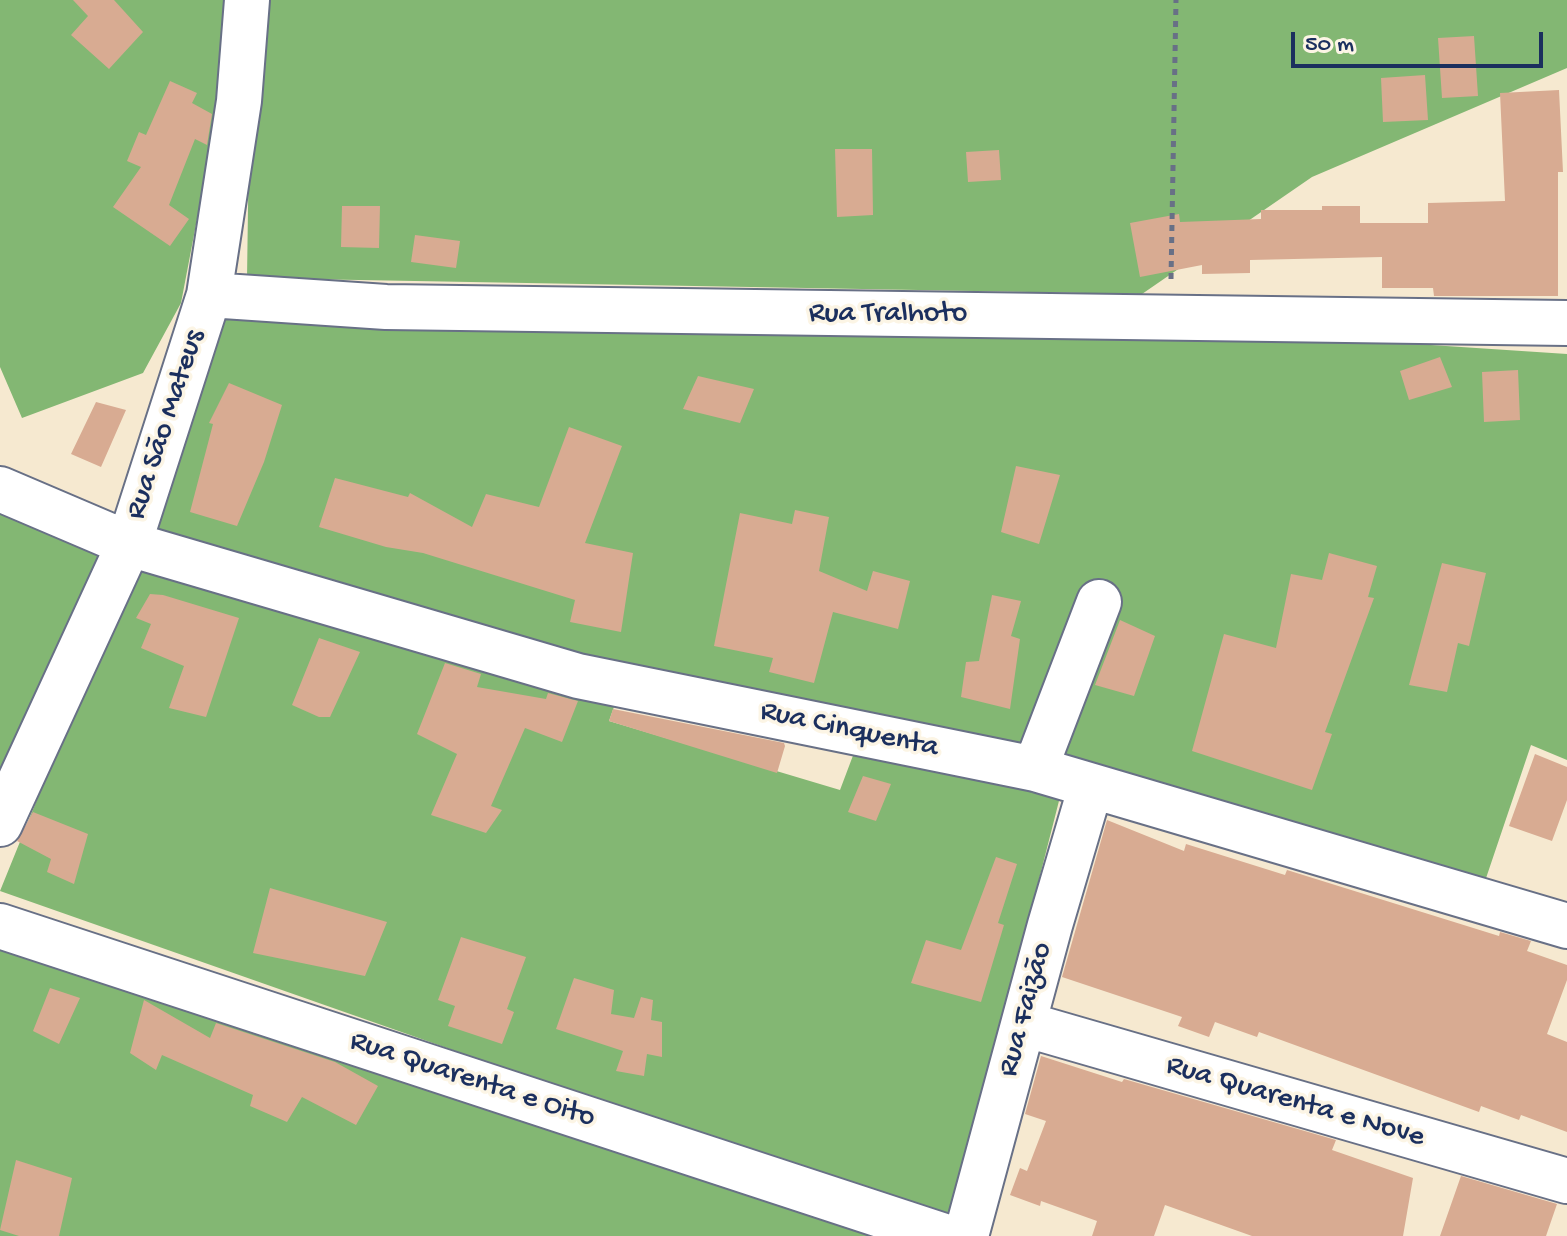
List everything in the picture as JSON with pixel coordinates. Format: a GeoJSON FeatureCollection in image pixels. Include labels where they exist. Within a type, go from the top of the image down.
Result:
{"type":"FeatureCollection","features":[{"type":"Feature","properties":{"kind":"street","name":"Rua São Mateus"},"geometry":{"type":"LineString","coordinates":[[0,824],[129,544],[209,295],[237,116],[247,0]]}},
{"type":"Feature","properties":{"kind":"street","name":"Rua Tralhoto"},"geometry":{"type":"LineString","coordinates":[[209,295],[386,307],[1567,323]]}},
{"type":"Feature","properties":{"kind":"street","name":"Rua Cinquenta"},"geometry":{"type":"LineString","coordinates":[[0,489],[129,544],[578,676],[1035,769],[1567,926]]}},
{"type":"Feature","properties":{"kind":"street"},"geometry":{"type":"LineString","coordinates":[[1035,769],[1099,602]]}},
{"type":"Feature","properties":{"kind":"street","name":"Rua Faizão"},"geometry":{"type":"LineString","coordinates":[[966,1236],[1091,786]]}},
{"type":"Feature","properties":{"kind":"street","name":"Rua Quarenta e Oito"},"geometry":{"type":"LineString","coordinates":[[0,926],[944,1236]]}},
{"type":"Feature","properties":{"kind":"street","name":"Rua Quarenta e Nove"},"geometry":{"type":"LineString","coordinates":[[1024,1024],[1567,1181]]}},
{"type":"Feature","properties":{"kind":"path"},"geometry":{"type":"LineString","coordinates":[[1171,316],[1176,0]]}},
{"type":"Feature","properties":{"kind":"green space"},"geometry":{"type":"Polygon","coordinates":[[[0,0],[226,0],[214,130],[181,303],[143,373],[22,418],[0,367],[0,0]]]}},
{"type":"Feature","properties":{"kind":"green space"},"geometry":{"type":"Polygon","coordinates":[[[251,0],[1567,0],[1567,68],[1312,177],[1142,294],[247,278],[251,0]]]}},
{"type":"Feature","properties":{"kind":"green space"},"geometry":{"type":"Polygon","coordinates":[[[215,303],[1098,323],[1567,354],[1567,760],[1531,745],[1482,890],[554,648],[154,529],[215,303]]]}},
{"type":"Feature","properties":{"kind":"green space"},"geometry":{"type":"Polygon","coordinates":[[[0,488],[129,544],[0,824],[0,488]]]}},
{"type":"Feature","properties":{"kind":"green space"},"geometry":{"type":"Polygon","coordinates":[[[131,568],[621,687],[609,721],[840,790],[860,737],[1061,793],[951,1225],[0,891],[131,568]]]}},
{"type":"Feature","properties":{"kind":"green space"},"geometry":{"type":"Polygon","coordinates":[[[0,946],[878,1236],[0,1236],[0,946]]]}},
{"type":"Feature","properties":{"kind":"building"},"geometry":{"type":"Polygon","coordinates":[[[73,0],[114,0],[143,32],[109,69],[71,35],[88,16],[73,0]]]}},
{"type":"Feature","properties":{"kind":"building"},"geometry":{"type":"Polygon","coordinates":[[[1474,36],[1478,96],[1442,98],[1438,38],[1474,36]]]}},
{"type":"Feature","properties":{"kind":"building"},"geometry":{"type":"Polygon","coordinates":[[[1425,75],[1428,120],[1383,122],[1381,78],[1425,75]]]}},
{"type":"Feature","properties":{"kind":"building"},"geometry":{"type":"Polygon","coordinates":[[[170,81],[197,93],[192,103],[212,114],[207,145],[195,139],[169,205],[189,219],[170,246],[113,207],[141,167],[127,161],[139,132],[146,135],[170,81]]]}},
{"type":"Feature","properties":{"kind":"building"},"geometry":{"type":"Polygon","coordinates":[[[1559,90],[1563,172],[1558,172],[1558,296],[1434,296],[1433,288],[1382,288],[1382,257],[1250,260],[1250,273],[1202,274],[1202,265],[1140,277],[1130,223],[1179,214],[1180,222],[1261,219],[1261,210],[1322,210],[1322,206],[1360,206],[1360,223],[1428,223],[1428,203],[1505,201],[1500,93],[1559,90]]]}},
{"type":"Feature","properties":{"kind":"building"},"geometry":{"type":"Polygon","coordinates":[[[835,149],[872,149],[873,215],[837,217],[835,149]]]}},
{"type":"Feature","properties":{"kind":"building"},"geometry":{"type":"Polygon","coordinates":[[[999,150],[1001,180],[968,182],[966,152],[999,150]]]}},
{"type":"Feature","properties":{"kind":"building"},"geometry":{"type":"Polygon","coordinates":[[[342,206],[380,206],[379,248],[341,247],[342,206]]]}},
{"type":"Feature","properties":{"kind":"building"},"geometry":{"type":"Polygon","coordinates":[[[415,235],[460,241],[456,268],[411,262],[415,235]]]}},
{"type":"Feature","properties":{"kind":"building"},"geometry":{"type":"Polygon","coordinates":[[[1440,357],[1452,387],[1409,400],[1400,371],[1440,357]]]}},
{"type":"Feature","properties":{"kind":"building"},"geometry":{"type":"Polygon","coordinates":[[[1518,370],[1520,420],[1484,422],[1482,372],[1518,370]]]}},
{"type":"Feature","properties":{"kind":"building"},"geometry":{"type":"Polygon","coordinates":[[[698,376],[754,389],[740,423],[683,409],[698,376]]]}},
{"type":"Feature","properties":{"kind":"building"},"geometry":{"type":"Polygon","coordinates":[[[229,383],[282,405],[264,462],[237,526],[190,512],[213,424],[209,423],[229,383]]]}},
{"type":"Feature","properties":{"kind":"building"},"geometry":{"type":"Polygon","coordinates":[[[96,402],[126,410],[101,467],[71,454],[96,402]]]}},
{"type":"Feature","properties":{"kind":"building"},"geometry":{"type":"Polygon","coordinates":[[[569,427],[622,446],[585,543],[633,553],[621,632],[570,622],[575,600],[423,553],[386,547],[319,527],[335,478],[408,497],[410,493],[472,527],[486,494],[539,507],[569,427]]]}},
{"type":"Feature","properties":{"kind":"building"},"geometry":{"type":"Polygon","coordinates":[[[1016,466],[1060,475],[1039,544],[1001,532],[1016,466]]]}},
{"type":"Feature","properties":{"kind":"building"},"geometry":{"type":"Polygon","coordinates":[[[795,510],[829,517],[819,571],[867,591],[873,571],[910,581],[898,629],[833,612],[814,683],[769,672],[773,658],[714,646],[740,513],[792,524],[795,510]]]}},
{"type":"Feature","properties":{"kind":"building"},"geometry":{"type":"Polygon","coordinates":[[[1329,553],[1377,566],[1368,597],[1374,598],[1325,732],[1332,734],[1312,790],[1192,751],[1224,634],[1276,648],[1291,574],[1322,580],[1329,553]]]}},
{"type":"Feature","properties":{"kind":"building"},"geometry":{"type":"Polygon","coordinates":[[[1442,563],[1486,573],[1469,646],[1458,643],[1447,692],[1409,685],[1442,563]]]}},
{"type":"Feature","properties":{"kind":"building"},"geometry":{"type":"Polygon","coordinates":[[[150,594],[163,595],[239,618],[206,717],[169,708],[184,666],[141,648],[151,624],[136,618],[150,594]]]}},
{"type":"Feature","properties":{"kind":"building"},"geometry":{"type":"Polygon","coordinates":[[[992,595],[1021,601],[1011,636],[1020,639],[1010,709],[961,697],[966,662],[979,661],[992,595]]]}},
{"type":"Feature","properties":{"kind":"building"},"geometry":{"type":"Polygon","coordinates":[[[1120,620],[1155,636],[1134,696],[1095,685],[1120,620]]]}},
{"type":"Feature","properties":{"kind":"building"},"geometry":{"type":"Polygon","coordinates":[[[319,638],[360,652],[330,717],[319,717],[292,705],[319,638]]]}},
{"type":"Feature","properties":{"kind":"building"},"geometry":{"type":"Polygon","coordinates":[[[445,663],[481,674],[477,687],[546,699],[548,693],[578,701],[562,742],[525,728],[491,806],[502,810],[486,833],[431,815],[457,754],[417,734],[445,663]]]}},
{"type":"Feature","properties":{"kind":"building"},"geometry":{"type":"Polygon","coordinates":[[[613,709],[784,743],[777,773],[609,721],[613,709]]]}},
{"type":"Feature","properties":{"kind":"building"},"geometry":{"type":"Polygon","coordinates":[[[1535,754],[1567,767],[1567,800],[1552,841],[1509,826],[1535,754]]]}},
{"type":"Feature","properties":{"kind":"building"},"geometry":{"type":"Polygon","coordinates":[[[863,776],[891,784],[876,821],[848,812],[863,776]]]}},
{"type":"Feature","properties":{"kind":"building"},"geometry":{"type":"Polygon","coordinates":[[[33,812],[88,834],[74,884],[47,872],[51,859],[17,841],[33,812]]]}},
{"type":"Feature","properties":{"kind":"building"},"geometry":{"type":"Polygon","coordinates":[[[1107,820],[1184,851],[1186,844],[1285,875],[1287,870],[1499,936],[1500,932],[1531,941],[1527,951],[1567,965],[1567,980],[1547,1034],[1567,1042],[1567,1132],[1521,1115],[1519,1120],[1481,1106],[1479,1112],[1259,1032],[1257,1037],[1215,1022],[1209,1037],[1178,1026],[1182,1017],[1062,977],[1107,820]]]}},
{"type":"Feature","properties":{"kind":"building"},"geometry":{"type":"Polygon","coordinates":[[[996,857],[1017,864],[998,923],[1004,925],[981,1002],[911,983],[926,940],[961,950],[996,857]]]}},
{"type":"Feature","properties":{"kind":"building"},"geometry":{"type":"Polygon","coordinates":[[[270,888],[387,922],[365,976],[253,953],[270,888]]]}},
{"type":"Feature","properties":{"kind":"building"},"geometry":{"type":"Polygon","coordinates":[[[461,937],[526,957],[507,1009],[514,1012],[502,1044],[448,1026],[455,1006],[438,1000],[461,937]]]}},
{"type":"Feature","properties":{"kind":"building"},"geometry":{"type":"Polygon","coordinates":[[[574,978],[614,990],[611,1014],[634,1018],[641,997],[653,1000],[651,1020],[662,1022],[662,1057],[647,1054],[644,1076],[616,1071],[623,1051],[556,1029],[574,978]]]}},
{"type":"Feature","properties":{"kind":"building"},"geometry":{"type":"Polygon","coordinates":[[[50,988],[80,998],[59,1044],[33,1031],[50,988]]]}},
{"type":"Feature","properties":{"kind":"building"},"geometry":{"type":"Polygon","coordinates":[[[144,1000],[210,1038],[216,1023],[335,1062],[378,1086],[356,1125],[302,1097],[287,1122],[250,1106],[253,1095],[162,1055],[156,1070],[130,1053],[144,1000]]]}},
{"type":"Feature","properties":{"kind":"building"},"geometry":{"type":"Polygon","coordinates":[[[1041,1056],[1122,1082],[1124,1079],[1336,1140],[1332,1150],[1413,1178],[1403,1236],[1252,1236],[1165,1205],[1154,1236],[1092,1236],[1097,1221],[1041,1201],[1040,1206],[1010,1195],[1020,1168],[1027,1171],[1046,1121],[1025,1114],[1041,1056]]]}},
{"type":"Feature","properties":{"kind":"building"},"geometry":{"type":"Polygon","coordinates":[[[16,1160],[72,1178],[59,1236],[19,1236],[0,1230],[16,1160]]]}},
{"type":"Feature","properties":{"kind":"building"},"geometry":{"type":"Polygon","coordinates":[[[1461,1176],[1557,1204],[1546,1236],[1440,1236],[1461,1176]]]}}]}
